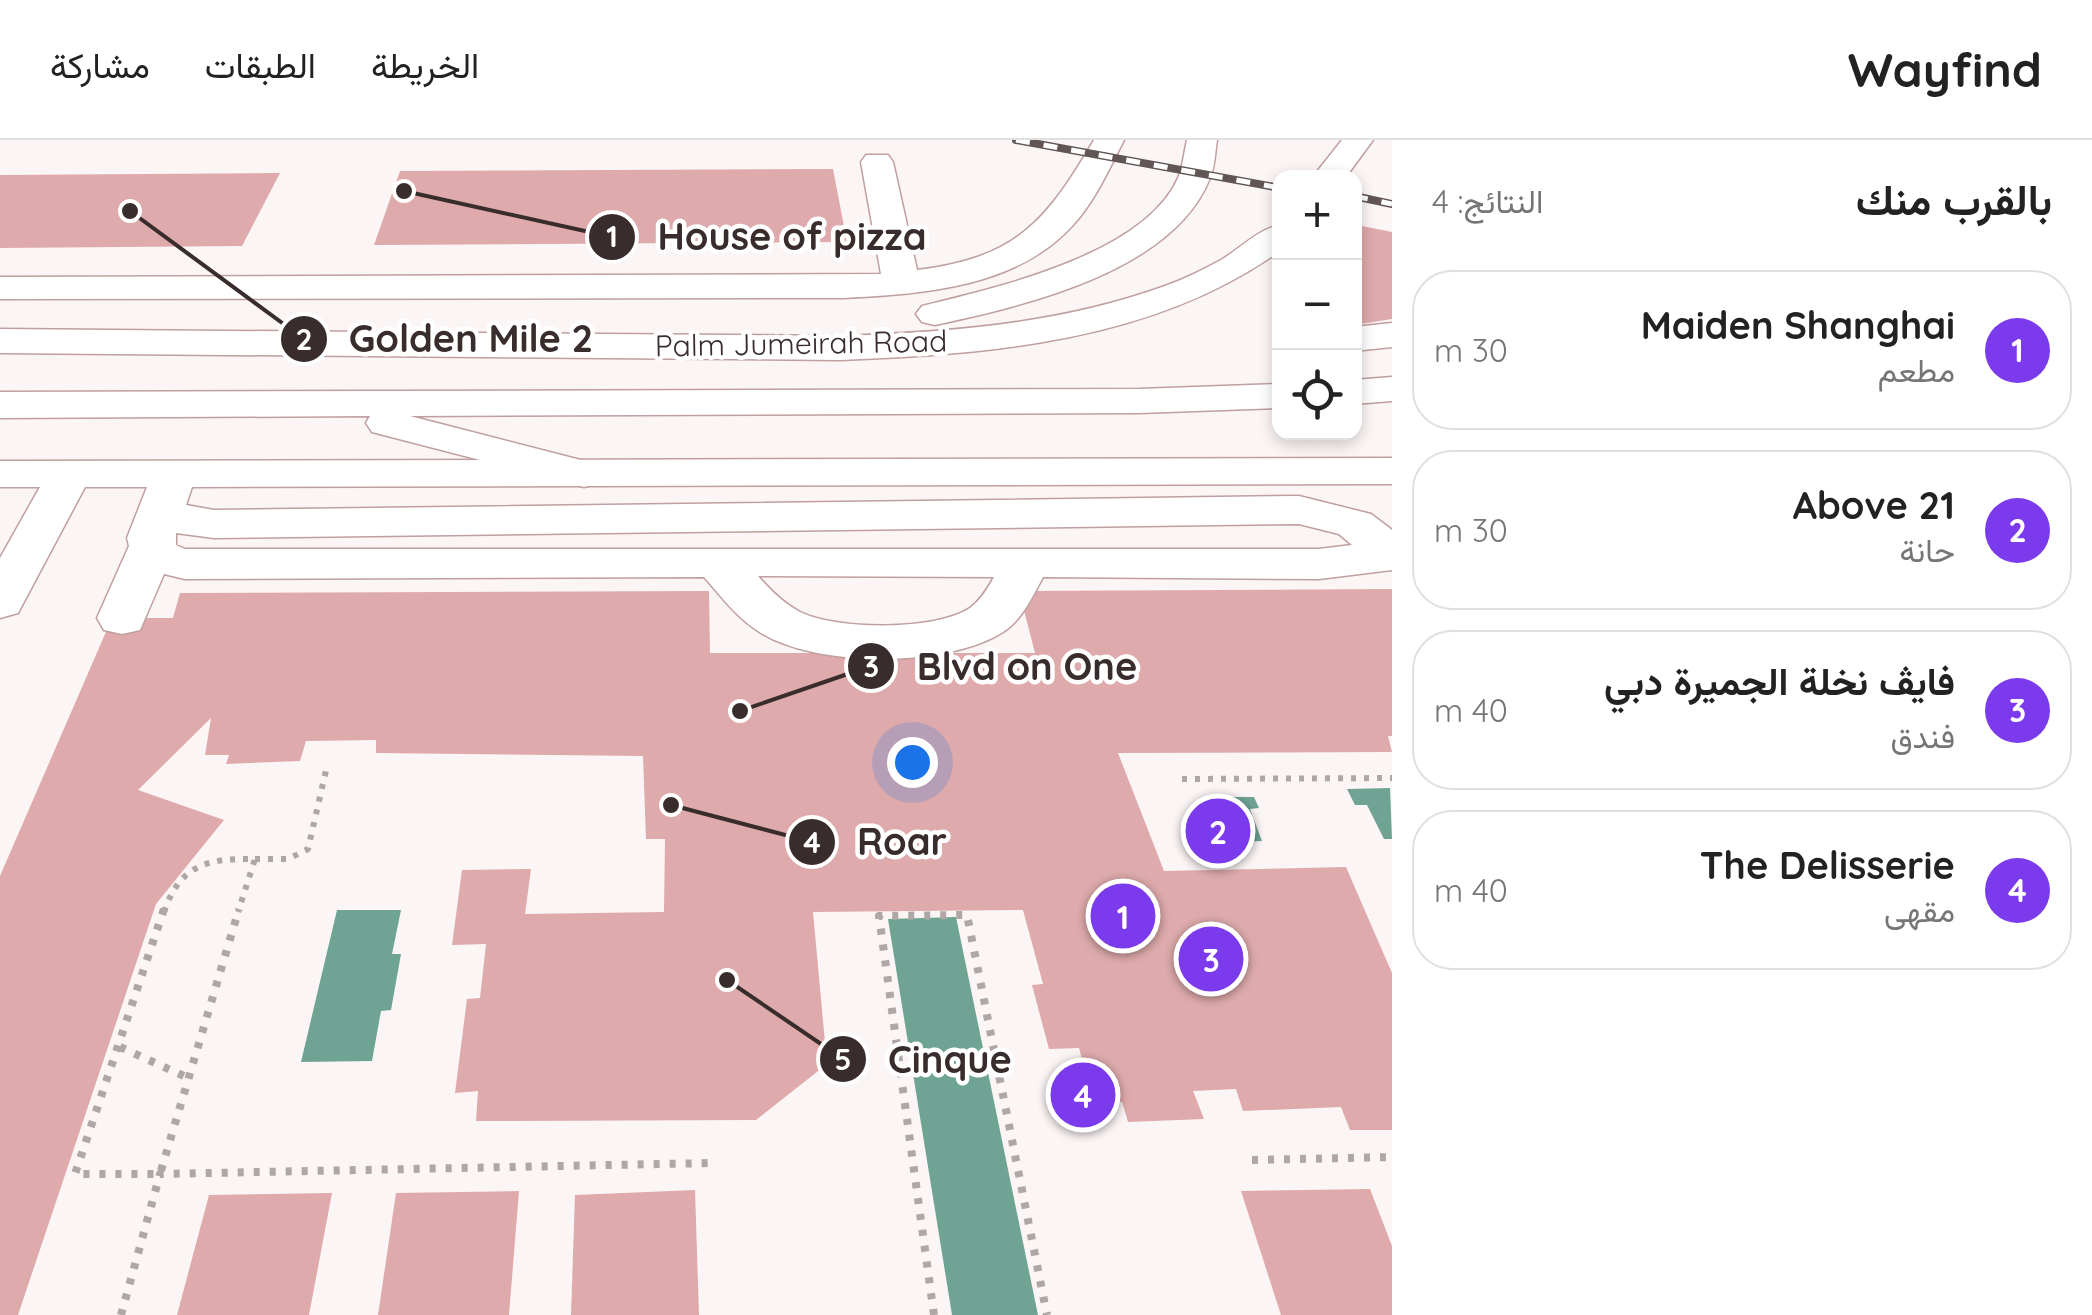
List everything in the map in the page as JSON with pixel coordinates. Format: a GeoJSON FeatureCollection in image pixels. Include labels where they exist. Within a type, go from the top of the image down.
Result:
{"type":"FeatureCollection","features":[{"type":"Feature","properties":{"kind":"main road"},"geometry":{"type":"LineString","coordinates":[[494,344],[592,332],[863,324],[970,306],[1070,274],[1139,239],[1164,220],[1195,180],[1202,160],[1202,140]]}},
{"type":"Feature","properties":{"kind":"main road"},"geometry":{"type":"LineString","coordinates":[[1334,170],[1358,140]]}},
{"type":"Feature","properties":{"kind":"main road"},"geometry":{"type":"LineString","coordinates":[[0,288],[900,284],[986,265],[1032,243],[1062,217],[1094,146]]}},
{"type":"Feature","properties":{"kind":"main road"},"geometry":{"type":"LineString","coordinates":[[877,162],[900,284]]}},
{"type":"Feature","properties":{"kind":"main road","name":"Palm Jumeirah Road"},"geometry":{"type":"LineString","coordinates":[[0,340],[840,348],[1010,335],[1109,315],[1166,297],[1226,272],[1272,240]]}},
{"type":"Feature","properties":{"kind":"main road"},"geometry":{"type":"LineString","coordinates":[[1362,337],[1392,335]]}},
{"type":"Feature","properties":{"kind":"main road"},"geometry":{"type":"LineString","coordinates":[[1362,391],[1392,389]]}},
{"type":"Feature","properties":{"kind":"main road","name":"Palm Jumeirah Road"},"geometry":{"type":"LineString","coordinates":[[0,405],[1140,401],[1272,396]]}},
{"type":"Feature","properties":{"kind":"main road"},"geometry":{"type":"LineString","coordinates":[[311,403],[584,474]]}},
{"type":"Feature","properties":{"kind":"main road"},"geometry":{"type":"LineString","coordinates":[[164,523],[584,474],[1392,471]]}},
{"type":"Feature","properties":{"kind":"main road"},"geometry":{"type":"LineString","coordinates":[[0,474],[70,474],[164,523],[718,562],[1319,564],[1392,554]]}},
{"type":"Feature","properties":{"kind":"main road"},"geometry":{"type":"LineString","coordinates":[[0,602],[70,474]]}},
{"type":"Feature","properties":{"kind":"main road"},"geometry":{"type":"LineString","coordinates":[[164,523],[1299,510],[1356,524],[1372,533],[1392,554]]}},
{"type":"Feature","properties":{"kind":"main road"},"geometry":{"type":"LineString","coordinates":[[135,618],[164,523]]}},
{"type":"Feature","properties":{"kind":"main road"},"geometry":{"type":"LineString","coordinates":[[718,562],[768,615],[785,625],[828,638],[946,636],[970,629],[1001,605],[1027,562]]}},
{"type":"Feature","properties":{"kind":"path"},"geometry":{"type":"LineString","coordinates":[[327,766],[308,849],[296,858],[203,862],[172,891],[76,1174],[711,1163]]}},
{"type":"Feature","properties":{"kind":"path"},"geometry":{"type":"LineString","coordinates":[[1182,779],[1392,778]]}},
{"type":"Feature","properties":{"kind":"path"},"geometry":{"type":"LineString","coordinates":[[121,1315],[186,1076],[255,859]]}},
{"type":"Feature","properties":{"kind":"path"},"geometry":{"type":"LineString","coordinates":[[934,1315],[879,916],[967,915],[1047,1315]]}},
{"type":"Feature","properties":{"kind":"path"},"geometry":{"type":"LineString","coordinates":[[120,1047],[186,1076]]}},
{"type":"Feature","properties":{"kind":"path"},"geometry":{"type":"LineString","coordinates":[[1252,1160],[1392,1157]]}},
{"type":"Feature","properties":{"kind":"shaded area"},"geometry":{"type":"Polygon","coordinates":[[[1390,788],[1392,839],[1384,839],[1367,805],[1355,805],[1347,789],[1390,788]]]}},
{"type":"Feature","properties":{"kind":"shaded area"},"geometry":{"type":"Polygon","coordinates":[[[1202,797],[1254,797],[1259,808],[1250,809],[1262,841],[1219,842],[1202,797]]]}},
{"type":"Feature","properties":{"kind":"shaded area"},"geometry":{"type":"Polygon","coordinates":[[[337,910],[401,910],[392,954],[401,954],[391,1010],[381,1011],[372,1061],[301,1062],[337,910]]]}},
{"type":"Feature","properties":{"kind":"shaded area"},"geometry":{"type":"Polygon","coordinates":[[[956,917],[1038,1315],[952,1315],[888,919],[956,917]]]}},
{"type":"Feature","properties":{"kind":"building"},"geometry":{"type":"Polygon","coordinates":[[[833,169],[847,242],[374,245],[400,171],[833,169]]]}},
{"type":"Feature","properties":{"kind":"building"},"geometry":{"type":"Polygon","coordinates":[[[280,173],[242,246],[0,248],[0,175],[280,173]]]}},
{"type":"Feature","properties":{"kind":"building"},"geometry":{"type":"Polygon","coordinates":[[[1362,226],[1392,232],[1392,319],[1362,324],[1362,226]]]}},
{"type":"Feature","properties":{"kind":"building"},"geometry":{"type":"Polygon","coordinates":[[[1392,589],[1392,736],[1388,736],[1392,752],[1118,753],[1164,871],[1346,867],[1392,973],[1392,1130],[1350,1130],[1341,1107],[1243,1111],[1236,1089],[1193,1091],[1204,1119],[1128,1122],[1122,1102],[1087,1104],[1079,1078],[1087,1078],[1079,1048],[1049,1049],[1032,985],[1043,984],[1023,910],[813,912],[827,1064],[756,1120],[476,1121],[478,1091],[455,1093],[467,999],[480,998],[486,944],[452,945],[462,870],[531,869],[525,914],[664,912],[665,839],[646,839],[643,756],[376,753],[376,740],[306,741],[300,761],[226,764],[229,755],[205,755],[211,718],[138,790],[224,820],[156,904],[18,1315],[0,1315],[0,876],[112,618],[173,618],[180,593],[709,591],[710,653],[1035,653],[1019,591],[1392,589]]]}},
{"type":"Feature","properties":{"kind":"building"},"geometry":{"type":"Polygon","coordinates":[[[1370,1189],[1392,1246],[1392,1315],[1281,1315],[1241,1191],[1370,1189]]]}},
{"type":"Feature","properties":{"kind":"building"},"geometry":{"type":"Polygon","coordinates":[[[695,1190],[699,1315],[571,1315],[575,1195],[695,1190]]]}},
{"type":"Feature","properties":{"kind":"building"},"geometry":{"type":"Polygon","coordinates":[[[519,1191],[509,1315],[378,1315],[396,1193],[519,1191]]]}},
{"type":"Feature","properties":{"kind":"building"},"geometry":{"type":"Polygon","coordinates":[[[332,1193],[309,1315],[177,1315],[209,1195],[332,1193]]]}},
{"type":"Feature","properties":{"kind":"railway"},"geometry":{"type":"LineString","coordinates":[[1016,140],[1272,187]]}},
{"type":"Feature","properties":{"kind":"railway"},"geometry":{"type":"LineString","coordinates":[[1362,198],[1392,204]]}},
{"type":"Feature","properties":{"kind":"place","name":"House of pizza"},"geometry":{"type":"Point","coordinates":[404,191]}},
{"type":"Feature","properties":{"kind":"place","name":"Golden Mile 2"},"geometry":{"type":"Point","coordinates":[130,211]}},
{"type":"Feature","properties":{"kind":"place","name":"Blvd on One"},"geometry":{"type":"Point","coordinates":[740,711]}},
{"type":"Feature","properties":{"kind":"place","name":"Roar"},"geometry":{"type":"Point","coordinates":[671,805]}},
{"type":"Feature","properties":{"kind":"place","name":"Above 21"},"geometry":{"type":"Point","coordinates":[1218,831]}},
{"type":"Feature","properties":{"kind":"place","name":"Maiden Shanghai"},"geometry":{"type":"Point","coordinates":[1123,916]}},
{"type":"Feature","properties":{"kind":"place","name":"فايڤ نخلة الجميرة دبي"},"geometry":{"type":"Point","coordinates":[1211,959]}},
{"type":"Feature","properties":{"kind":"place","name":"Cinque"},"geometry":{"type":"Point","coordinates":[727,980]}},
{"type":"Feature","properties":{"kind":"place","name":"The Delisserie"},"geometry":{"type":"Point","coordinates":[1083,1095]}}]}
